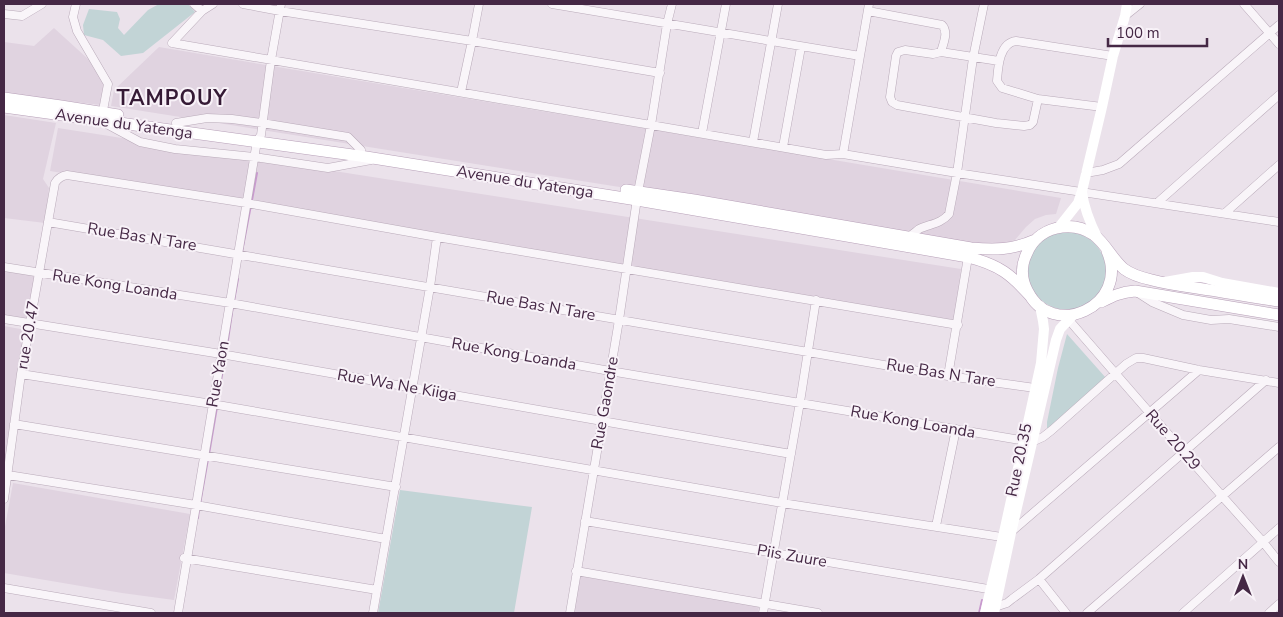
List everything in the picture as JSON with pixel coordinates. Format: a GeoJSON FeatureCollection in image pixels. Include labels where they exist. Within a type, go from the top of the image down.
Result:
{"type":"FeatureCollection","features":[{"type":"Feature","properties":{"kind":"main road"},"geometry":{"type":"LineString","coordinates":[[1059,227],[1078,203],[1082,191],[1113,56],[1125,16],[1126,4]]}},
{"type":"Feature","properties":{"kind":"main road","name":"Avenue du Yatenga"},"geometry":{"type":"LineString","coordinates":[[4,98],[61,106],[102,117],[362,150],[638,196]]}},
{"type":"Feature","properties":{"kind":"main road","name":"Avenue du Yatenga"},"geometry":{"type":"LineString","coordinates":[[4,108],[176,124],[378,159],[638,196],[694,200],[983,260],[1017,280],[1036,302]]}},
{"type":"Feature","properties":{"kind":"main road"},"geometry":{"type":"LineString","coordinates":[[1082,191],[1088,220],[1098,239],[1118,264],[1126,270],[1135,275],[1162,283],[1279,301]]}},
{"type":"Feature","properties":{"kind":"main road"},"geometry":{"type":"LineString","coordinates":[[1098,239],[1078,228],[1059,227],[1048,231],[1035,240],[1026,255],[1023,271],[1026,288],[1036,302],[1053,313],[1070,317],[1084,312],[1116,294],[1135,291],[1279,315]]}},
{"type":"Feature","properties":{"kind":"main road","name":"Avenue du Yatenga"},"geometry":{"type":"LineString","coordinates":[[872,236],[908,237],[990,250],[1022,246],[1035,240]]}},
{"type":"Feature","properties":{"kind":"main road"},"geometry":{"type":"LineString","coordinates":[[1095,305],[1105,294],[1111,280],[1111,266],[1107,251]]}},
{"type":"Feature","properties":{"kind":"main road"},"geometry":{"type":"LineString","coordinates":[[1162,283],[1203,277],[1222,283],[1279,292]]}},
{"type":"Feature","properties":{"kind":"main road","name":"Rue 20.35"},"geometry":{"type":"LineString","coordinates":[[1028,441],[1044,338],[1044,321],[1036,302]]}},
{"type":"Feature","properties":{"kind":"main road","name":"Rue 20.35"},"geometry":{"type":"LineString","coordinates":[[995,610],[995,590],[1028,441],[1060,328],[1070,317]]}},
{"type":"Feature","properties":{"kind":"main road","name":"Rue 20.35"},"geometry":{"type":"LineString","coordinates":[[984,613],[995,590]]}},
{"type":"Feature","properties":{"kind":"street"},"geometry":{"type":"LineString","coordinates":[[4,14],[22,16],[42,4]]}},
{"type":"Feature","properties":{"kind":"street"},"geometry":{"type":"LineString","coordinates":[[76,4],[73,17],[78,32],[108,84],[102,117],[140,142],[175,149],[254,157],[328,168],[378,159]]}},
{"type":"Feature","properties":{"kind":"street"},"geometry":{"type":"LineString","coordinates":[[194,4],[202,11]]}},
{"type":"Feature","properties":{"kind":"street"},"geometry":{"type":"LineString","coordinates":[[213,4],[202,11],[172,43],[826,155],[843,154],[1279,222]]}},
{"type":"Feature","properties":{"kind":"street"},"geometry":{"type":"LineString","coordinates":[[243,4],[281,7],[472,42],[660,73]]}},
{"type":"Feature","properties":{"kind":"street"},"geometry":{"type":"LineString","coordinates":[[461,92],[479,4]]}},
{"type":"Feature","properties":{"kind":"street"},"geometry":{"type":"LineString","coordinates":[[552,4],[860,56]]}},
{"type":"Feature","properties":{"kind":"street"},"geometry":{"type":"LineString","coordinates":[[608,13],[609,4]]}},
{"type":"Feature","properties":{"kind":"street","name":"Rue Gaondre"},"geometry":{"type":"LineString","coordinates":[[570,613],[638,196],[672,4]]}},
{"type":"Feature","properties":{"kind":"street"},"geometry":{"type":"LineString","coordinates":[[702,134],[726,4]]}},
{"type":"Feature","properties":{"kind":"street"},"geometry":{"type":"LineString","coordinates":[[753,142],[778,4]]}},
{"type":"Feature","properties":{"kind":"street"},"geometry":{"type":"LineString","coordinates":[[908,237],[920,229],[946,218],[949,214],[957,173],[973,58],[984,4]]}},
{"type":"Feature","properties":{"kind":"street"},"geometry":{"type":"LineString","coordinates":[[1125,16],[1140,4]]}},
{"type":"Feature","properties":{"kind":"street"},"geometry":{"type":"LineString","coordinates":[[1244,4],[1279,44]]}},
{"type":"Feature","properties":{"kind":"street","name":"Rue Yaon"},"geometry":{"type":"LineString","coordinates":[[178,613],[184,558],[196,505],[246,202],[262,123],[281,7]]}},
{"type":"Feature","properties":{"kind":"street"},"geometry":{"type":"LineString","coordinates":[[843,154],[868,7],[942,25],[946,31],[941,52]]}},
{"type":"Feature","properties":{"kind":"street"},"geometry":{"type":"LineString","coordinates":[[1086,173],[1103,170],[1119,164],[1279,25]]}},
{"type":"Feature","properties":{"kind":"street"},"geometry":{"type":"LineString","coordinates":[[1102,107],[1038,99],[1002,88],[997,82],[999,61],[1007,44],[1016,41],[1113,56]]}},
{"type":"Feature","properties":{"kind":"street"},"geometry":{"type":"LineString","coordinates":[[783,147],[801,47]]}},
{"type":"Feature","properties":{"kind":"street"},"geometry":{"type":"LineString","coordinates":[[999,61],[941,52],[933,54],[905,50],[898,52],[890,97],[892,102],[897,105],[996,123],[1024,126],[1030,125],[1033,122],[1038,99]]}},
{"type":"Feature","properties":{"kind":"street"},"geometry":{"type":"LineString","coordinates":[[1157,203],[1279,96]]}},
{"type":"Feature","properties":{"kind":"street"},"geometry":{"type":"LineString","coordinates":[[176,124],[207,118],[262,123],[348,137],[362,150]]}},
{"type":"Feature","properties":{"kind":"street"},"geometry":{"type":"LineString","coordinates":[[1224,213],[1279,165]]}},
{"type":"Feature","properties":{"kind":"street","name":"rue 20.47"},"geometry":{"type":"LineString","coordinates":[[4,499],[30,324],[55,183],[58,178],[67,175],[246,202]]}},
{"type":"Feature","properties":{"kind":"street"},"geometry":{"type":"LineString","coordinates":[[246,202],[437,237],[958,324]]}},
{"type":"Feature","properties":{"kind":"street","name":"Rue Bas N Tare"},"geometry":{"type":"LineString","coordinates":[[48,222],[948,376],[1035,388]]}},
{"type":"Feature","properties":{"kind":"street"},"geometry":{"type":"LineString","coordinates":[[373,613],[422,338],[437,237]]}},
{"type":"Feature","properties":{"kind":"street"},"geometry":{"type":"LineString","coordinates":[[948,376],[968,257]]}},
{"type":"Feature","properties":{"kind":"street","name":"Rue Kong Loanda"},"geometry":{"type":"LineString","coordinates":[[4,267],[230,303],[610,371],[1028,441]]}},
{"type":"Feature","properties":{"kind":"street"},"geometry":{"type":"LineString","coordinates":[[1135,291],[1152,302],[1183,315],[1211,320],[1229,319],[1279,327]]}},
{"type":"Feature","properties":{"kind":"street"},"geometry":{"type":"LineString","coordinates":[[763,613],[816,300]]}},
{"type":"Feature","properties":{"kind":"street"},"geometry":{"type":"LineString","coordinates":[[1198,302],[1196,310],[1200,318]]}},
{"type":"Feature","properties":{"kind":"street","name":"Rue 20.29"},"geometry":{"type":"LineString","coordinates":[[1070,317],[1149,412],[1279,562]]}},
{"type":"Feature","properties":{"kind":"street","name":"Rue Wa Ne Kiiga"},"geometry":{"type":"LineString","coordinates":[[4,319],[222,354],[791,454]]}},
{"type":"Feature","properties":{"kind":"street"},"geometry":{"type":"LineString","coordinates":[[1028,441],[1043,437],[1126,364],[1136,358],[1279,383]]}},
{"type":"Feature","properties":{"kind":"street"},"geometry":{"type":"LineString","coordinates":[[22,374],[212,404],[782,503],[1007,535],[1199,370]]}},
{"type":"Feature","properties":{"kind":"street"},"geometry":{"type":"LineString","coordinates":[[995,610],[1039,579],[1266,380]]}},
{"type":"Feature","properties":{"kind":"street"},"geometry":{"type":"LineString","coordinates":[[14,424],[396,487]]}},
{"type":"Feature","properties":{"kind":"street"},"geometry":{"type":"LineString","coordinates":[[936,526],[956,429]]}},
{"type":"Feature","properties":{"kind":"street"},"geometry":{"type":"LineString","coordinates":[[1087,613],[1279,447]]}},
{"type":"Feature","properties":{"kind":"street"},"geometry":{"type":"LineString","coordinates":[[8,475],[196,505],[386,539]]}},
{"type":"Feature","properties":{"kind":"street","name":"Piis Zuure"},"geometry":{"type":"LineString","coordinates":[[585,521],[995,590]]}},
{"type":"Feature","properties":{"kind":"street"},"geometry":{"type":"LineString","coordinates":[[1183,613],[1279,528]]}},
{"type":"Feature","properties":{"kind":"street"},"geometry":{"type":"LineString","coordinates":[[184,558],[377,590]]}},
{"type":"Feature","properties":{"kind":"street"},"geometry":{"type":"LineString","coordinates":[[576,571],[818,613]]}},
{"type":"Feature","properties":{"kind":"street"},"geometry":{"type":"LineString","coordinates":[[1039,579],[1066,613]]}},
{"type":"Feature","properties":{"kind":"street"},"geometry":{"type":"LineString","coordinates":[[4,588],[151,613]]}},
{"type":"Feature","properties":{"kind":"street"},"geometry":{"type":"LineString","coordinates":[[1268,613],[1279,604]]}},
{"type":"Feature","properties":{"kind":"shaded area"},"geometry":{"type":"Polygon","coordinates":[[[159,4],[188,4],[195,12],[143,53],[121,56],[103,40],[84,35],[83,25],[89,9],[117,12],[120,19],[118,28],[124,35],[148,10],[159,4]]]}},
{"type":"Feature","properties":{"kind":"shaded area"},"geometry":{"type":"Polygon","coordinates":[[[54,28],[98,68],[106,84],[101,105],[4,94],[4,42],[34,46],[54,28]]]}},
{"type":"Feature","properties":{"kind":"shaded area"},"geometry":{"type":"Polygon","coordinates":[[[159,47],[1061,198],[1056,214],[1035,219],[1015,240],[1003,244],[978,244],[111,106],[114,90],[159,47]]]}},
{"type":"Feature","properties":{"kind":"shaded area"},"geometry":{"type":"Polygon","coordinates":[[[4,115],[56,123],[43,179],[49,188],[45,223],[4,218],[4,115]]]}},
{"type":"Feature","properties":{"kind":"shaded area"},"geometry":{"type":"Polygon","coordinates":[[[58,128],[961,269],[954,320],[50,171],[58,128]]]}},
{"type":"Feature","properties":{"kind":"shaded area"},"geometry":{"type":"Polygon","coordinates":[[[1067,232],[1082,235],[1095,243],[1103,256],[1106,271],[1103,286],[1095,299],[1082,307],[1067,310],[1052,307],[1039,299],[1031,286],[1028,271],[1031,256],[1039,243],[1052,235],[1067,232]]]}},
{"type":"Feature","properties":{"kind":"shaded area"},"geometry":{"type":"Polygon","coordinates":[[[4,271],[37,276],[30,314],[26,319],[4,315],[4,271]]]}},
{"type":"Feature","properties":{"kind":"shaded area"},"geometry":{"type":"Polygon","coordinates":[[[4,326],[26,330],[4,475],[4,326]]]}},
{"type":"Feature","properties":{"kind":"shaded area"},"geometry":{"type":"Polygon","coordinates":[[[1067,334],[1106,378],[1047,430],[1058,368],[1067,334]]]}},
{"type":"Feature","properties":{"kind":"shaded area"},"geometry":{"type":"Polygon","coordinates":[[[13,483],[190,514],[174,600],[4,573],[4,532],[13,483]]]}},
{"type":"Feature","properties":{"kind":"shaded area"},"geometry":{"type":"Polygon","coordinates":[[[400,490],[532,507],[514,613],[378,613],[400,490]]]}},
{"type":"Feature","properties":{"kind":"shaded area"},"geometry":{"type":"Polygon","coordinates":[[[579,576],[759,606],[758,613],[572,613],[579,576]]]}},
{"type":"Feature","properties":{"kind":"waterway"},"geometry":{"type":"LineString","coordinates":[[252,200],[257,173]]}},
{"type":"Feature","properties":{"kind":"waterway"},"geometry":{"type":"LineString","coordinates":[[242,252],[251,205]]}},
{"type":"Feature","properties":{"kind":"waterway"},"geometry":{"type":"LineString","coordinates":[[234,301],[238,279]]}},
{"type":"Feature","properties":{"kind":"waterway"},"geometry":{"type":"LineString","coordinates":[[226,353],[233,306]]}},
{"type":"Feature","properties":{"kind":"waterway"},"geometry":{"type":"LineString","coordinates":[[217,403],[225,358]]}},
{"type":"Feature","properties":{"kind":"waterway"},"geometry":{"type":"LineString","coordinates":[[209,454],[217,407]]}},
{"type":"Feature","properties":{"kind":"waterway"},"geometry":{"type":"LineString","coordinates":[[200,504],[208,459]]}},
{"type":"Feature","properties":{"kind":"waterway"},"geometry":{"type":"LineString","coordinates":[[198,518],[199,508]]}},
{"type":"Feature","properties":{"kind":"waterway"},"geometry":{"type":"LineString","coordinates":[[979,613],[982,600]]}},
{"type":"Feature","properties":{"kind":"district","name":"TAMPOUY"},"geometry":{"type":"Point","coordinates":[172,98]}}]}
